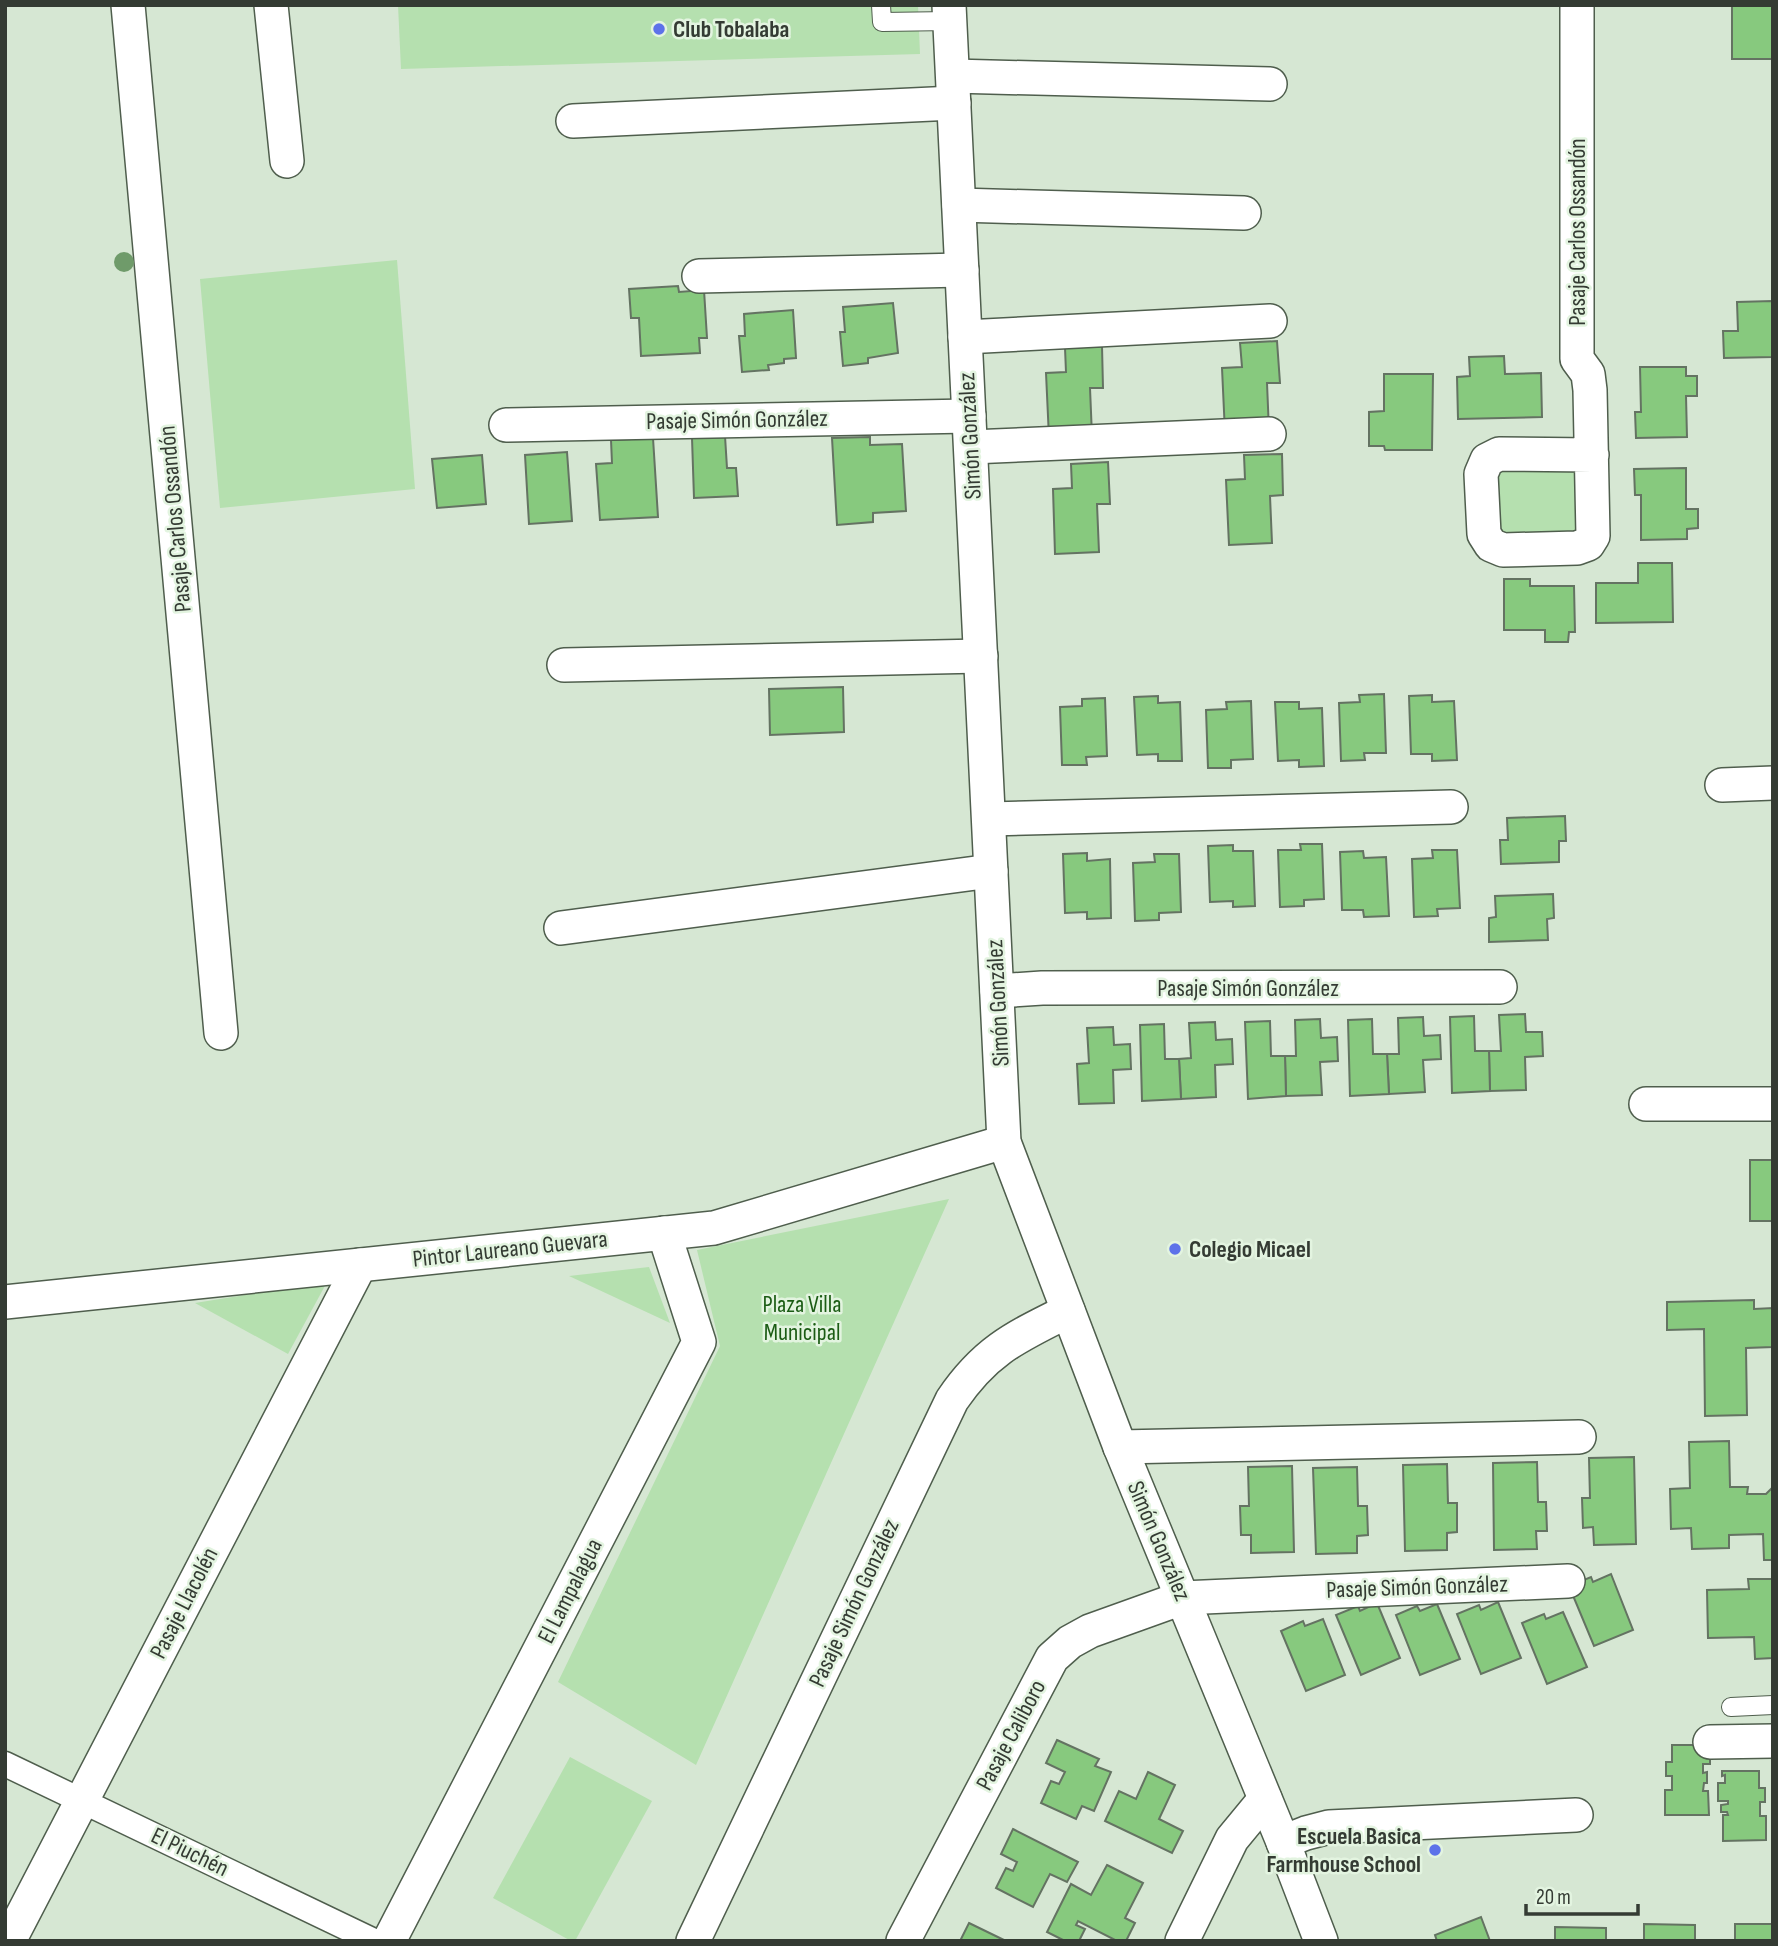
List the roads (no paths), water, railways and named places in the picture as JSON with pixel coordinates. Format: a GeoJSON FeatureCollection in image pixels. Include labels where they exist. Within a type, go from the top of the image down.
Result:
{"type":"FeatureCollection","features":[{"type":"Feature","properties":{"kind":"street","name":"Pasaje Carlos Ossandón"},"geometry":{"type":"LineString","coordinates":[[128,5],[221,1033]]}},
{"type":"Feature","properties":{"kind":"street"},"geometry":{"type":"LineString","coordinates":[[271,5],[287,161]]}},
{"type":"Feature","properties":{"kind":"street","name":"Pasaje Carlos Ossandón"},"geometry":{"type":"LineString","coordinates":[[1577,5],[1577,359],[1588,374],[1592,455]]}},
{"type":"Feature","properties":{"kind":"street","name":"Simón González"},"geometry":{"type":"LineString","coordinates":[[950,13],[1004,1142],[1120,1447],[1283,1842],[1321,1941]]}},
{"type":"Feature","properties":{"kind":"street"},"geometry":{"type":"LineString","coordinates":[[573,121],[953,90],[1270,84]]}},
{"type":"Feature","properties":{"kind":"street"},"geometry":{"type":"LineString","coordinates":[[959,205],[1244,213]]}},
{"type":"Feature","properties":{"kind":"street"},"geometry":{"type":"LineString","coordinates":[[699,276],[962,270]]}},
{"type":"Feature","properties":{"kind":"street"},"geometry":{"type":"LineString","coordinates":[[965,337],[1270,321]]}},
{"type":"Feature","properties":{"kind":"street","name":"Pasaje Simón González"},"geometry":{"type":"LineString","coordinates":[[506,425],[1269,434]]}},
{"type":"Feature","properties":{"kind":"street"},"geometry":{"type":"LineString","coordinates":[[564,664],[981,656]]}},
{"type":"Feature","properties":{"kind":"street"},"geometry":{"type":"LineString","coordinates":[[1721,785],[1773,783]]}},
{"type":"Feature","properties":{"kind":"street"},"geometry":{"type":"LineString","coordinates":[[989,820],[1451,807]]}},
{"type":"Feature","properties":{"kind":"street"},"geometry":{"type":"LineString","coordinates":[[561,928],[991,871]]}},
{"type":"Feature","properties":{"kind":"street","name":"Pasaje Simón González"},"geometry":{"type":"LineString","coordinates":[[997,991],[1055,988],[1500,987]]}},
{"type":"Feature","properties":{"kind":"street"},"geometry":{"type":"LineString","coordinates":[[1646,1104],[1773,1104]]}},
{"type":"Feature","properties":{"kind":"street","name":"Pintor Laureano Guevara"},"geometry":{"type":"LineString","coordinates":[[5,1302],[714,1228],[1004,1142]]}},
{"type":"Feature","properties":{"kind":"street","name":"El Lampalagua"},"geometry":{"type":"LineString","coordinates":[[389,1941],[699,1342],[664,1233]]}},
{"type":"Feature","properties":{"kind":"street","name":"Pasaje Llacolén"},"geometry":{"type":"LineString","coordinates":[[9,1941],[360,1265]]}},
{"type":"Feature","properties":{"kind":"street","name":"Pasaje Simón González"},"geometry":{"type":"LineString","coordinates":[[693,1941],[951,1400],[980,1364],[1003,1345],[1069,1311]]}},
{"type":"Feature","properties":{"kind":"street"},"geometry":{"type":"LineString","coordinates":[[1120,1447],[1579,1437]]}},
{"type":"Feature","properties":{"kind":"street","name":"Pasaje Simón González"},"geometry":{"type":"LineString","coordinates":[[1182,1598],[1567,1581]]}},
{"type":"Feature","properties":{"kind":"street","name":"Pasaje Caliboro"},"geometry":{"type":"LineString","coordinates":[[903,1941],[1052,1658],[1070,1642],[1090,1631],[1182,1598]]}},
{"type":"Feature","properties":{"kind":"street"},"geometry":{"type":"LineString","coordinates":[[1710,1742],[1773,1741]]}},
{"type":"Feature","properties":{"kind":"street","name":"El Piuchén"},"geometry":{"type":"LineString","coordinates":[[5,1764],[374,1941]]}},
{"type":"Feature","properties":{"kind":"street"},"geometry":{"type":"LineString","coordinates":[[1182,1941],[1232,1839],[1265,1799]]}},
{"type":"Feature","properties":{"kind":"street"},"geometry":{"type":"LineString","coordinates":[[1283,1842],[1329,1826],[1576,1815]]}},
{"type":"Feature","properties":{"kind":"lane"},"geometry":{"type":"LineString","coordinates":[[881,5],[882,22],[950,13]]}},
{"type":"Feature","properties":{"kind":"lane"},"geometry":{"type":"LineString","coordinates":[[1731,1707],[1773,1706]]}},
{"type":"Feature","properties":{"kind":"place","name":"Club Tobalaba"},"geometry":{"type":"Point","coordinates":[659,29]}},
{"type":"Feature","properties":{"kind":"place","name":"Colegio Micael"},"geometry":{"type":"Point","coordinates":[1175,1249]}},
{"type":"Feature","properties":{"kind":"place","name":"Escuela Basica Farmhouse School"},"geometry":{"type":"Point","coordinates":[1435,1850]}},
{"type":"Feature","properties":{"kind":"park label","name":"Plaza Villa Municipal"},"geometry":{"type":"Point","coordinates":[802,1318]}}]}
